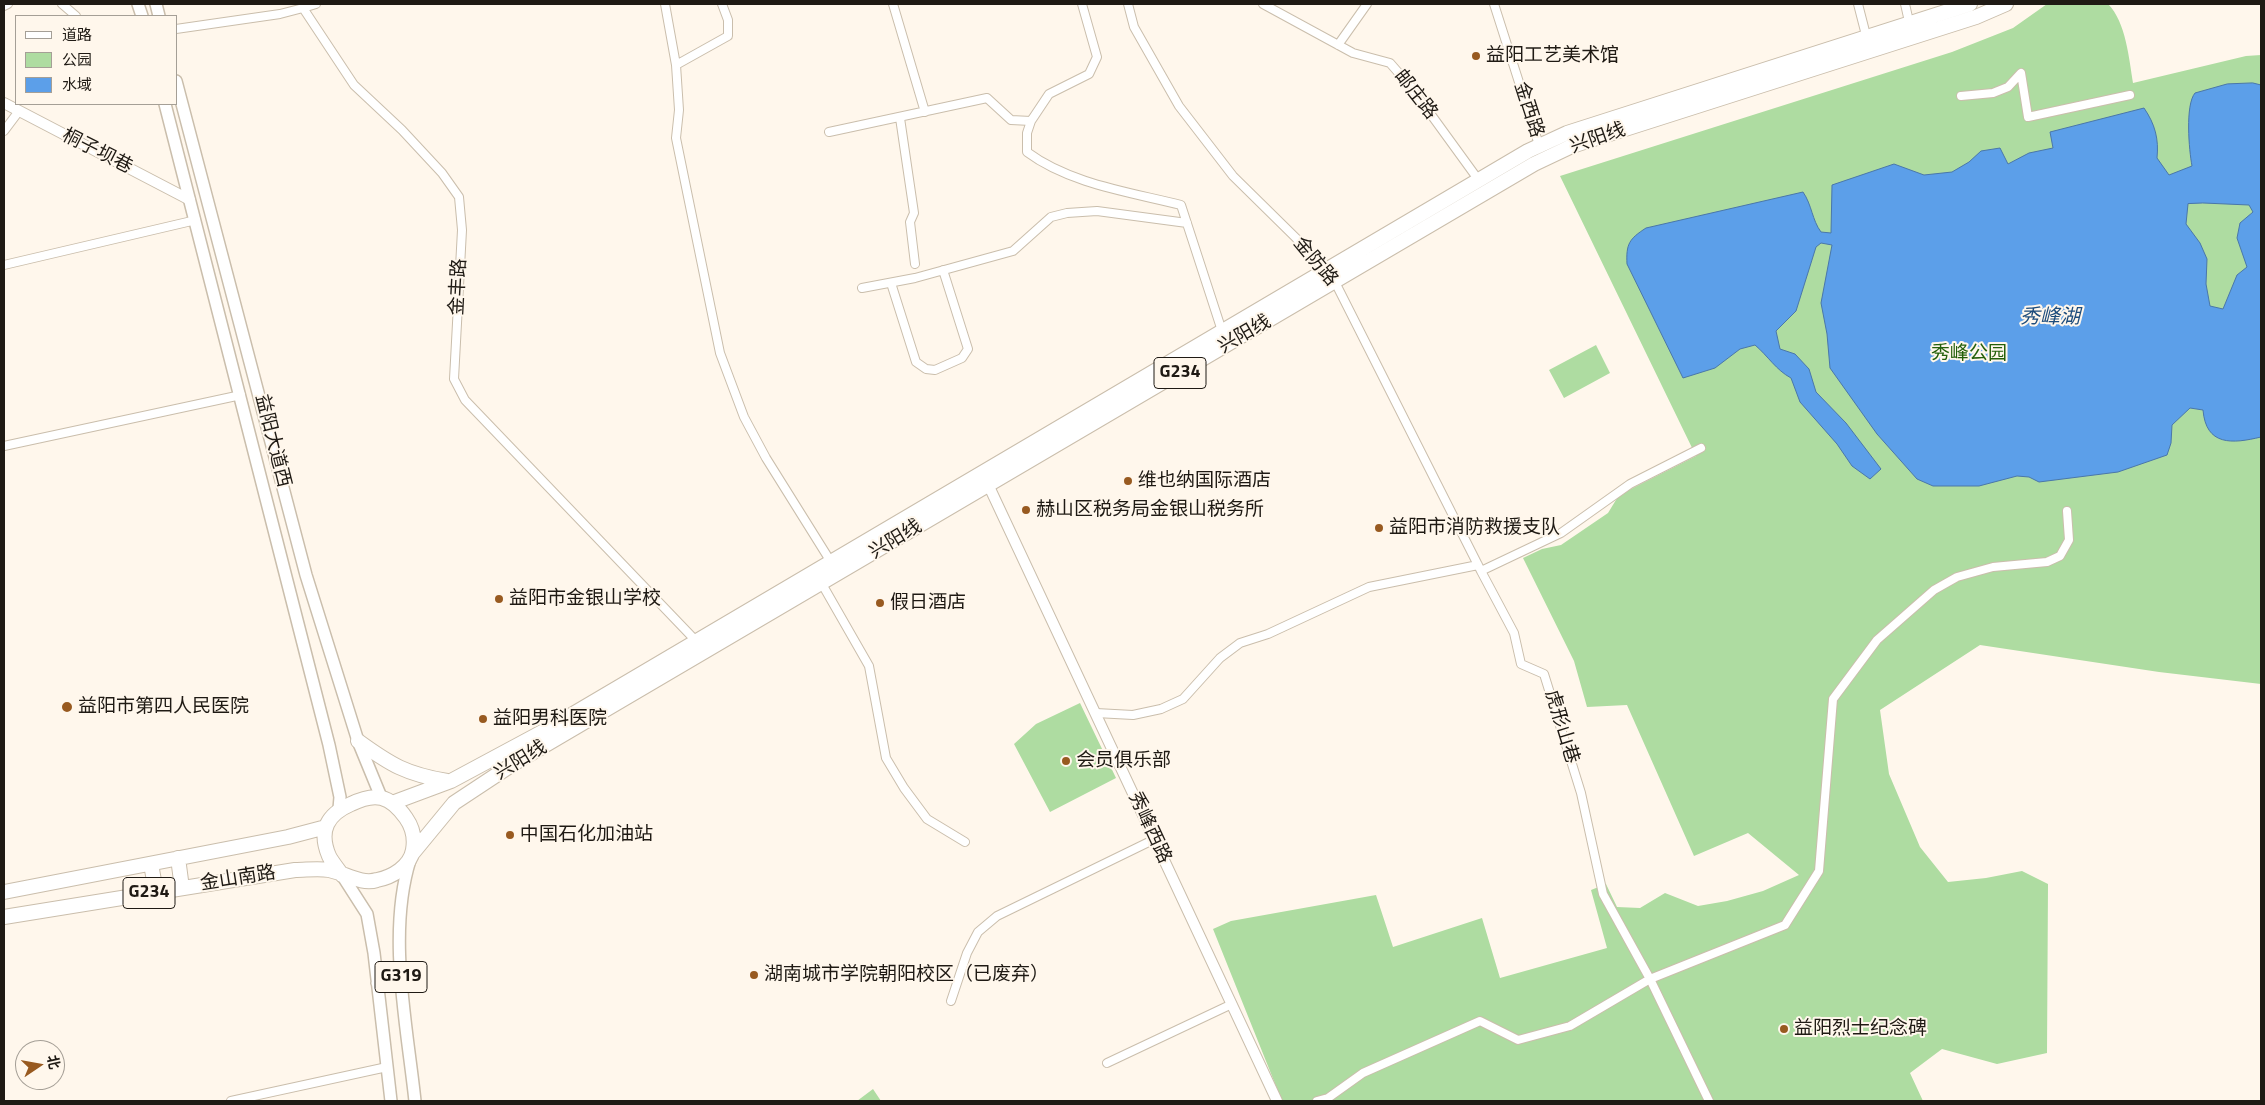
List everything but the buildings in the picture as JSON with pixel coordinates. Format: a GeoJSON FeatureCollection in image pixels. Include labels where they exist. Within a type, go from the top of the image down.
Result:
{"type":"FeatureCollection","features":[{"type":"Feature","properties":{"kind":"highway","name":"兴阳线"},"geometry":{"type":"LineString","coordinates":[[412,854],[454,803],[513,764],[822,584],[1222,331],[1478,180],[1540,146],[1567,133],[1970,4]]}},
{"type":"Feature","properties":{"kind":"highway","name":"兴阳线"},"geometry":{"type":"LineString","coordinates":[[387,800],[451,781],[546,730],[831,562],[986,479],[1335,282],[1545,159],[1572,146],[1976,17],[2006,4]]}},
{"type":"Feature","properties":{"kind":"highway"},"geometry":{"type":"LineString","coordinates":[[358,741],[387,763],[419,776],[451,781]]}},
{"type":"Feature","properties":{"kind":"highway","name":"G234"},"geometry":{"type":"LineString","coordinates":[[338,809],[366,796],[387,800]]}},
{"type":"Feature","properties":{"kind":"highway"},"geometry":{"type":"LineString","coordinates":[[387,800],[410,824],[415,842],[412,854]]}},
{"type":"Feature","properties":{"kind":"highway"},"geometry":{"type":"LineString","coordinates":[[338,809],[329,817],[326,827],[329,856],[342,875]]}},
{"type":"Feature","properties":{"kind":"highway","name":"金山南路"},"geometry":{"type":"LineString","coordinates":[[4,892],[288,838],[326,827]]}},
{"type":"Feature","properties":{"kind":"highway","name":"G234"},"geometry":{"type":"LineString","coordinates":[[342,875],[363,881],[376,881],[393,874],[408,864],[412,854]]}},
{"type":"Feature","properties":{"kind":"highway"},"geometry":{"type":"LineString","coordinates":[[178,858],[182,888]]}},
{"type":"Feature","properties":{"kind":"highway"},"geometry":{"type":"LineString","coordinates":[[151,864],[156,892]]}},
{"type":"Feature","properties":{"kind":"highway","name":"金山南路"},"geometry":{"type":"LineString","coordinates":[[4,917],[295,870],[329,870],[342,875]]}},
{"type":"Feature","properties":{"kind":"main road","name":"益阳大道西"},"geometry":{"type":"LineString","coordinates":[[178,89],[306,575],[358,741],[387,800]]}},
{"type":"Feature","properties":{"kind":"main road","name":"益阳大道西"},"geometry":{"type":"LineString","coordinates":[[165,105],[241,394],[329,745],[340,797],[338,809]]}},
{"type":"Feature","properties":{"kind":"main road","name":"G319"},"geometry":{"type":"LineString","coordinates":[[412,854],[403,884],[398,942],[415,1101]]}},
{"type":"Feature","properties":{"kind":"main road","name":"G319"},"geometry":{"type":"LineString","coordinates":[[342,875],[367,914],[391,1101]]}},
{"type":"Feature","properties":{"kind":"main road"},"geometry":{"type":"LineString","coordinates":[[377,983],[402,980]]}},
{"type":"Feature","properties":{"kind":"street"},"geometry":{"type":"LineString","coordinates":[[4,6],[8,4]]}},
{"type":"Feature","properties":{"kind":"street"},"geometry":{"type":"LineString","coordinates":[[62,4],[75,15]]}},
{"type":"Feature","properties":{"kind":"street"},"geometry":{"type":"LineString","coordinates":[[282,4],[286,13]]}},
{"type":"Feature","properties":{"kind":"street"},"geometry":{"type":"LineString","coordinates":[[178,29],[286,13],[316,4]]}},
{"type":"Feature","properties":{"kind":"street"},"geometry":{"type":"LineString","coordinates":[[665,4],[676,65],[679,110],[676,138],[720,353],[744,417],[766,458],[831,562]]}},
{"type":"Feature","properties":{"kind":"street"},"geometry":{"type":"LineString","coordinates":[[676,65],[728,36],[728,20],[722,4]]}},
{"type":"Feature","properties":{"kind":"street"},"geometry":{"type":"LineString","coordinates":[[893,4],[925,112]]}},
{"type":"Feature","properties":{"kind":"street"},"geometry":{"type":"LineString","coordinates":[[1082,4],[1097,57],[1089,74],[1049,94],[1031,121],[1027,133],[1027,152],[1039,161],[1079,178],[1181,205],[1222,331]]}},
{"type":"Feature","properties":{"kind":"street","name":"金防路"},"geometry":{"type":"LineString","coordinates":[[1128,4],[1134,27],[1180,106],[1233,176],[1296,238],[1335,282],[1480,568]]}},
{"type":"Feature","properties":{"kind":"street","name":"邮庄路"},"geometry":{"type":"LineString","coordinates":[[1263,4],[1353,53],[1390,63],[1411,87],[1487,192]]}},
{"type":"Feature","properties":{"kind":"street"},"geometry":{"type":"LineString","coordinates":[[1338,44],[1368,4]]}},
{"type":"Feature","properties":{"kind":"street","name":"金西路"},"geometry":{"type":"LineString","coordinates":[[1494,4],[1545,159]]}},
{"type":"Feature","properties":{"kind":"street"},"geometry":{"type":"LineString","coordinates":[[1858,4],[1870,51]]}},
{"type":"Feature","properties":{"kind":"street"},"geometry":{"type":"LineString","coordinates":[[1906,4],[1913,37]]}},
{"type":"Feature","properties":{"kind":"street","name":"金丰路"},"geometry":{"type":"LineString","coordinates":[[303,8],[354,85],[402,130],[442,173],[459,198],[462,230],[454,379],[465,400],[706,652]]}},
{"type":"Feature","properties":{"kind":"street"},"geometry":{"type":"LineString","coordinates":[[1961,96],[1993,93],[2008,88],[2022,73],[2028,118],[2130,95]]}},
{"type":"Feature","properties":{"kind":"street"},"geometry":{"type":"LineString","coordinates":[[829,132],[987,98],[1011,120],[1031,121]]}},
{"type":"Feature","properties":{"kind":"street","name":"桐子坝巷"},"geometry":{"type":"LineString","coordinates":[[4,103],[190,200]]}},
{"type":"Feature","properties":{"kind":"street"},"geometry":{"type":"LineString","coordinates":[[4,131],[19,111]]}},
{"type":"Feature","properties":{"kind":"street"},"geometry":{"type":"LineString","coordinates":[[900,118],[914,213],[910,222],[915,264]]}},
{"type":"Feature","properties":{"kind":"street"},"geometry":{"type":"LineString","coordinates":[[862,288],[943,270],[1013,251],[1051,216],[1097,212],[1187,223]]}},
{"type":"Feature","properties":{"kind":"street"},"geometry":{"type":"LineString","coordinates":[[4,265],[196,220]]}},
{"type":"Feature","properties":{"kind":"street"},"geometry":{"type":"LineString","coordinates":[[891,282],[916,362],[926,369],[935,370],[962,358],[968,349],[943,270]]}},
{"type":"Feature","properties":{"kind":"street"},"geometry":{"type":"LineString","coordinates":[[4,446],[241,394]]}},
{"type":"Feature","properties":{"kind":"street"},"geometry":{"type":"LineString","coordinates":[[1096,713],[1134,715],[1161,709],[1182,699],[1220,658],[1240,643],[1268,634],[1369,587],[1480,568],[1561,533],[1630,484],[1701,448]]}},
{"type":"Feature","properties":{"kind":"street","name":"秀峰西路"},"geometry":{"type":"LineString","coordinates":[[986,479],[1277,1101]]}},
{"type":"Feature","properties":{"kind":"street"},"geometry":{"type":"LineString","coordinates":[[1317,1101],[1328,1098],[1362,1073],[1480,1021],[1518,1040],[1570,1026],[1650,978],[1785,924],[1819,871],[1833,699],[1877,640],[1934,590],[1957,577],[1993,567],[2047,562],[2060,556],[2069,540],[2067,511]]}},
{"type":"Feature","properties":{"kind":"street","name":"虎形山巷"},"geometry":{"type":"LineString","coordinates":[[1480,568],[1514,633],[1521,664],[1544,674],[1581,792],[1603,894],[1650,978],[1709,1101]]}},
{"type":"Feature","properties":{"kind":"street"},"geometry":{"type":"LineString","coordinates":[[822,584],[869,666],[886,758],[904,788],[927,819],[965,842]]}},
{"type":"Feature","properties":{"kind":"street"},"geometry":{"type":"LineString","coordinates":[[951,1001],[967,953],[978,932],[997,916],[1155,839]]}},
{"type":"Feature","properties":{"kind":"street"},"geometry":{"type":"LineString","coordinates":[[1108,1063],[1232,1004]]}},
{"type":"Feature","properties":{"kind":"street"},"geometry":{"type":"LineString","coordinates":[[231,1101],[387,1068]]}},
{"type":"Feature","properties":{"kind":"green space","name":"秀峰公园"},"geometry":{"type":"Polygon","coordinates":[[[2047,4],[2108,4],[2123,31],[2133,83],[2246,56],[2261,55],[2261,684],[2159,672],[1980,645],[1880,710],[1889,774],[1920,847],[1948,882],[1986,878],[2022,871],[2048,884],[2047,1053],[1997,1064],[1942,1049],[1910,1073],[1923,1101],[1282,1101],[1213,929],[1231,921],[1376,895],[1393,947],[1482,918],[1500,978],[1607,948],[1591,890],[1606,884],[1617,907],[1640,908],[1665,893],[1698,906],[1727,901],[1763,891],[1799,875],[1748,833],[1694,856],[1627,705],[1587,707],[1574,661],[1523,558],[1542,549],[1561,545],[1608,513],[1619,495],[1696,456],[1560,176],[1952,52],[2013,28],[2047,4]]]}},
{"type":"Feature","properties":{"kind":"green space"},"geometry":{"type":"Polygon","coordinates":[[[1596,345],[1610,373],[1564,398],[1549,370],[1596,345]]]}},
{"type":"Feature","properties":{"kind":"green space","name":"会员俱乐部"},"geometry":{"type":"Polygon","coordinates":[[[1080,703],[1116,778],[1050,812],[1014,744],[1036,724],[1080,703]]]}},
{"type":"Feature","properties":{"kind":"green space"},"geometry":{"type":"Polygon","coordinates":[[[873,1089],[881,1101],[857,1101],[873,1089]]]}},
{"type":"Feature","properties":{"kind":"water","name":"秀峰湖"},"geometry":{"type":"Polygon","coordinates":[[[2253,83],[2261,85],[2261,437],[2240,441],[2222,440],[2209,430],[2205,422],[2203,410],[2190,408],[2172,425],[2171,443],[2167,455],[2118,472],[2039,482],[2029,477],[2017,476],[1979,486],[1933,486],[1917,479],[1877,434],[1830,368],[1827,334],[1821,303],[1832,245],[1821,243],[1816,247],[1796,311],[1776,331],[1780,349],[1795,354],[1809,369],[1816,392],[1846,423],[1881,469],[1870,479],[1852,466],[1837,444],[1800,402],[1791,378],[1781,371],[1755,345],[1740,349],[1715,368],[1683,378],[1627,264],[1627,251],[1632,239],[1646,228],[1803,192],[1821,232],[1831,233],[1832,185],[1894,164],[1924,175],[1952,172],[1969,162],[1981,151],[2000,148],[2008,164],[2029,153],[2053,148],[2050,132],[2144,108],[2155,132],[2157,158],[2169,175],[2192,166],[2189,117],[2195,93],[2227,84],[2253,83]],[[2188,204],[2186,224],[2200,243],[2207,259],[2206,284],[2210,306],[2223,309],[2237,275],[2247,267],[2237,238],[2240,223],[2253,212],[2249,205],[2188,204]]]}},
{"type":"Feature","properties":{"kind":"place","name":"益阳工艺美术馆"},"geometry":{"type":"Point","coordinates":[1476,56]}},
{"type":"Feature","properties":{"kind":"place","name":"维也纳国际酒店"},"geometry":{"type":"Point","coordinates":[1128,481]}},
{"type":"Feature","properties":{"kind":"place","name":"赫山区税务局金银山税务所"},"geometry":{"type":"Point","coordinates":[1026,510]}},
{"type":"Feature","properties":{"kind":"place","name":"益阳市消防救援支队"},"geometry":{"type":"Point","coordinates":[1379,528]}},
{"type":"Feature","properties":{"kind":"place","name":"益阳市金银山学校"},"geometry":{"type":"Point","coordinates":[499,599]}},
{"type":"Feature","properties":{"kind":"place","name":"假日酒店"},"geometry":{"type":"Point","coordinates":[880,603]}},
{"type":"Feature","properties":{"kind":"place","name":"益阳市第四人民医院"},"geometry":{"type":"Point","coordinates":[67,707]}},
{"type":"Feature","properties":{"kind":"place","name":"益阳男科医院"},"geometry":{"type":"Point","coordinates":[483,719]}},
{"type":"Feature","properties":{"kind":"place","name":"会员俱乐部"},"geometry":{"type":"Point","coordinates":[1066,761]}},
{"type":"Feature","properties":{"kind":"place","name":"中国石化加油站"},"geometry":{"type":"Point","coordinates":[510,835]}},
{"type":"Feature","properties":{"kind":"place","name":"湖南城市学院朝阳校区（已废弃）"},"geometry":{"type":"Point","coordinates":[754,975]}},
{"type":"Feature","properties":{"kind":"place","name":"益阳烈士纪念碑"},"geometry":{"type":"Point","coordinates":[1784,1029]}}]}
